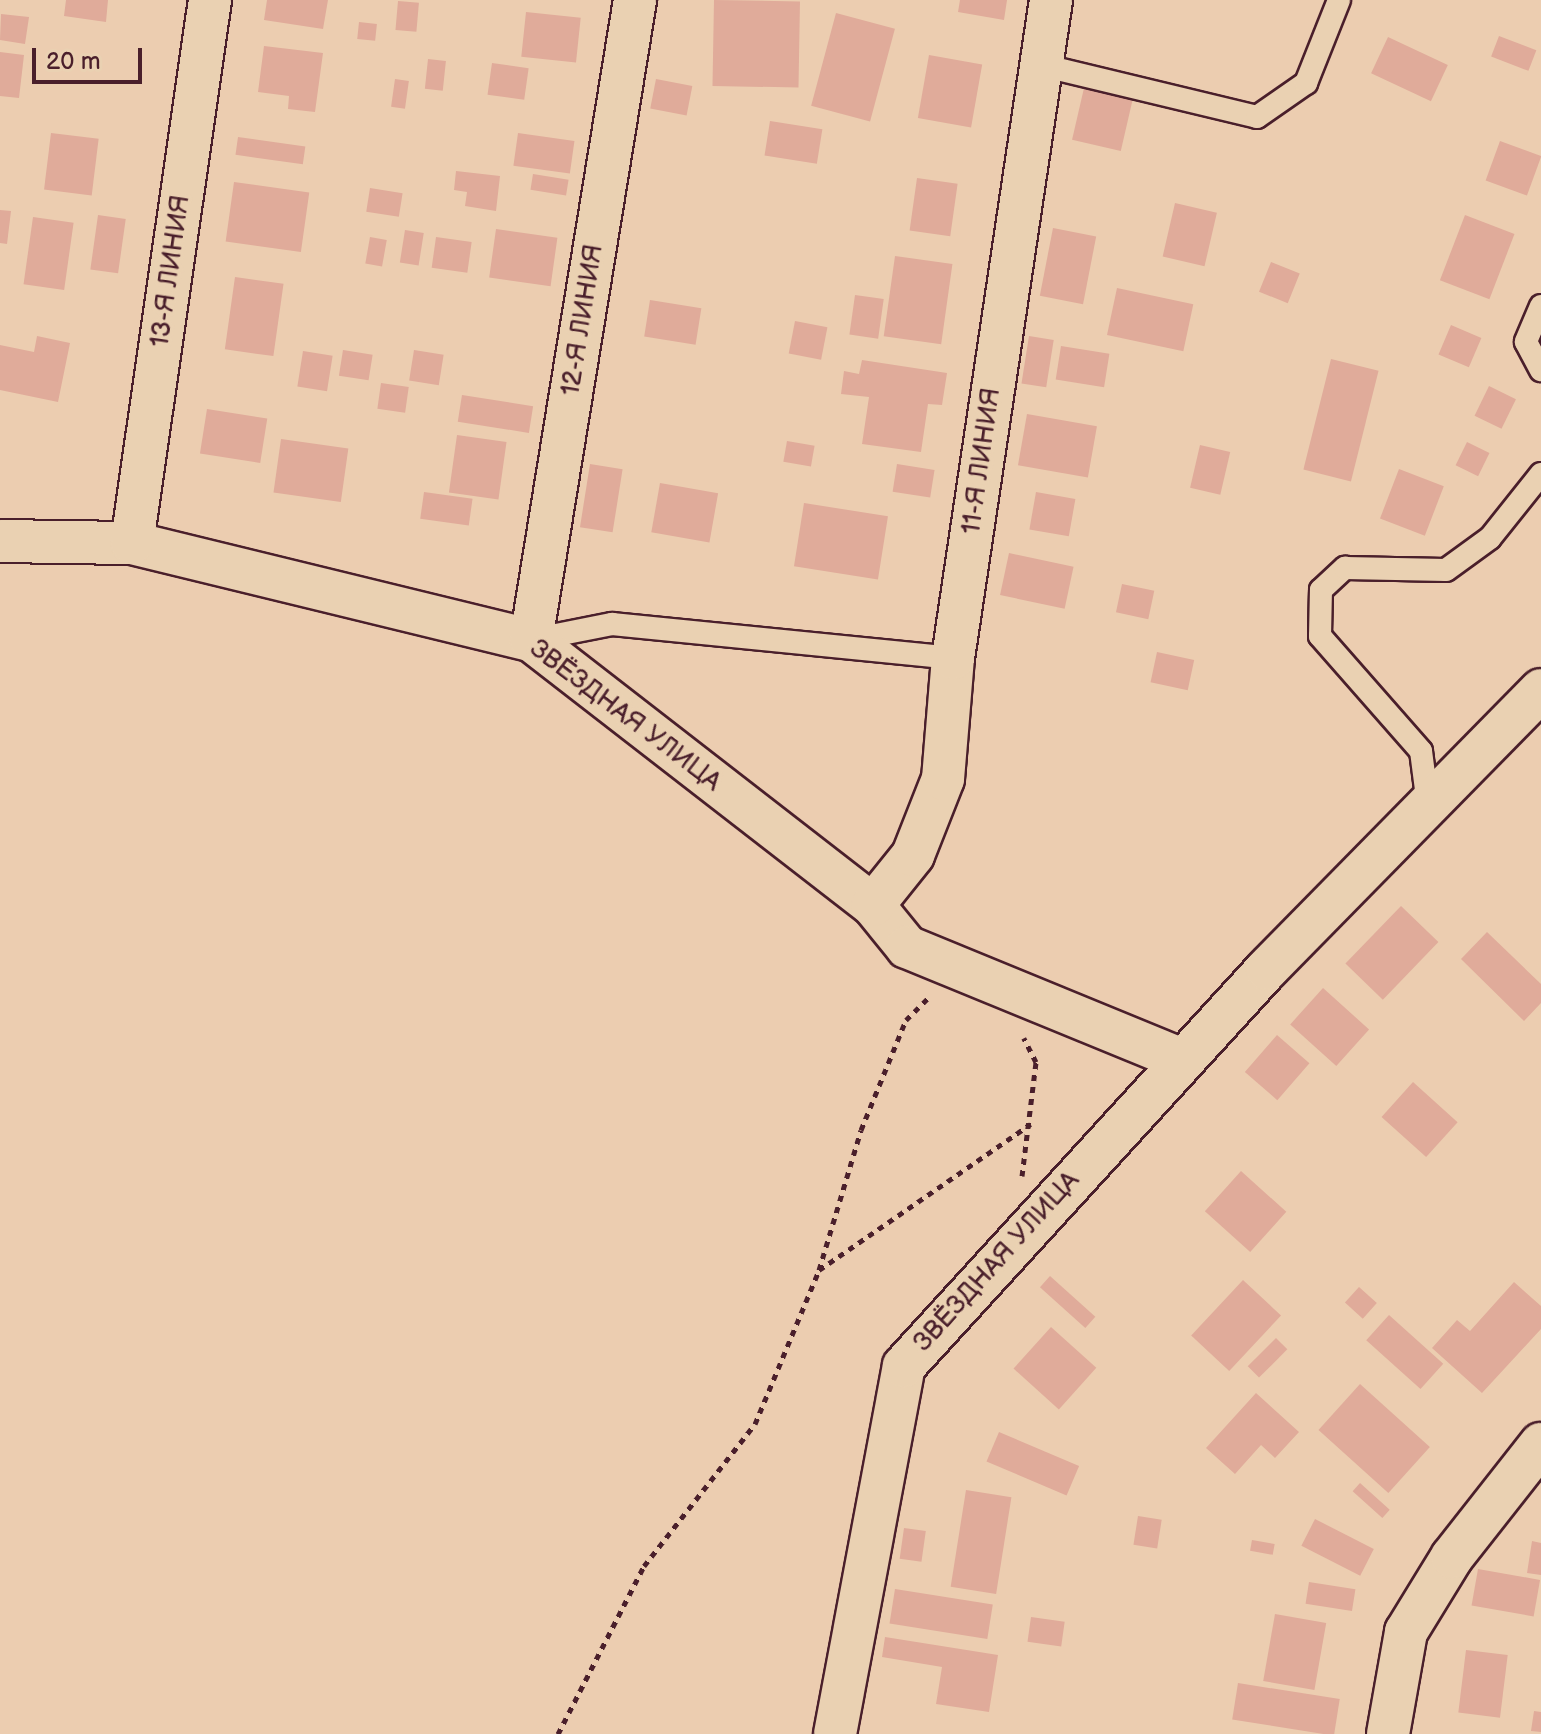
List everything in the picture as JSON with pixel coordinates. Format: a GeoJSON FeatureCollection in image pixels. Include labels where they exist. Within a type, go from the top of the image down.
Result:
{"type":"FeatureCollection","features":[{"type":"Feature","properties":{"kind":"street","name":"13-Я ЛИНИЯ"},"geometry":{"type":"LineString","coordinates":[[132,543],[210,0]]}},
{"type":"Feature","properties":{"kind":"street","name":"12-Я ЛИНИЯ"},"geometry":{"type":"LineString","coordinates":[[531,640],[635,0]]}},
{"type":"Feature","properties":{"kind":"street","name":"11-Я ЛИНИЯ"},"geometry":{"type":"LineString","coordinates":[[873,905],[913,855],[943,779],[953,658],[1051,0]]}},
{"type":"Feature","properties":{"kind":"street","name":"ЗВЁЗДНАЯ УЛИЦА"},"geometry":{"type":"LineString","coordinates":[[0,541],[132,543],[531,640],[873,905],[907,947],[995,980],[1182,1060]]}},
{"type":"Feature","properties":{"kind":"street","name":"ЗВЁЗДНАЯ УЛИЦА"},"geometry":{"type":"LineString","coordinates":[[835,1734],[904,1366],[1182,1060],[1541,690]]}},
{"type":"Feature","properties":{"kind":"street"},"geometry":{"type":"LineString","coordinates":[[1388,1734],[1406,1632],[1452,1557],[1541,1444]]}},
{"type":"Feature","properties":{"kind":"lane"},"geometry":{"type":"LineString","coordinates":[[1041,65],[1257,117],[1306,83],[1339,0]]}},
{"type":"Feature","properties":{"kind":"lane"},"geometry":{"type":"LineString","coordinates":[[1541,306],[1526,342],[1541,370]]}},
{"type":"Feature","properties":{"kind":"lane"},"geometry":{"type":"LineString","coordinates":[[1428,805],[1421,751],[1320,636],[1321,590],[1345,568],[1446,570],[1490,538],[1541,474]]}},
{"type":"Feature","properties":{"kind":"lane"},"geometry":{"type":"LineString","coordinates":[[531,640],[612,624],[953,658]]}},
{"type":"Feature","properties":{"kind":"path"},"geometry":{"type":"LineString","coordinates":[[558,1734],[644,1566],[755,1424],[819,1270],[861,1130],[906,1020],[938,988],[943,961]]}},
{"type":"Feature","properties":{"kind":"path"},"geometry":{"type":"LineString","coordinates":[[995,980],[1036,1062],[1031,1124],[1020,1189]]}},
{"type":"Feature","properties":{"kind":"path"},"geometry":{"type":"LineString","coordinates":[[819,1270],[1031,1124]]}},
{"type":"Feature","properties":{"kind":"building"},"geometry":{"type":"Polygon","coordinates":[[[66,0],[108,0],[106,22],[64,16],[66,0]]]}},
{"type":"Feature","properties":{"kind":"building"},"geometry":{"type":"Polygon","coordinates":[[[267,0],[328,0],[323,29],[264,20],[267,0]]]}},
{"type":"Feature","properties":{"kind":"building"},"geometry":{"type":"Polygon","coordinates":[[[714,0],[800,2],[798,87],[712,86],[714,0]]]}},
{"type":"Feature","properties":{"kind":"building"},"geometry":{"type":"Polygon","coordinates":[[[960,0],[1007,0],[1004,20],[958,12],[960,0]]]}},
{"type":"Feature","properties":{"kind":"building"},"geometry":{"type":"Polygon","coordinates":[[[398,1],[419,3],[416,32],[395,30],[398,1]]]}},
{"type":"Feature","properties":{"kind":"building"},"geometry":{"type":"Polygon","coordinates":[[[526,12],[581,18],[576,63],[521,57],[526,12]]]}},
{"type":"Feature","properties":{"kind":"building"},"geometry":{"type":"Polygon","coordinates":[[[836,13],[895,29],[870,122],[811,106],[836,13]]]}},
{"type":"Feature","properties":{"kind":"building"},"geometry":{"type":"Polygon","coordinates":[[[1,14],[29,17],[25,44],[0,40],[1,14]]]}},
{"type":"Feature","properties":{"kind":"building"},"geometry":{"type":"Polygon","coordinates":[[[359,22],[377,24],[375,41],[357,39],[359,22]]]}},
{"type":"Feature","properties":{"kind":"building"},"geometry":{"type":"Polygon","coordinates":[[[1499,36],[1536,50],[1528,71],[1491,57],[1499,36]]]}},
{"type":"Feature","properties":{"kind":"building"},"geometry":{"type":"Polygon","coordinates":[[[1388,37],[1448,65],[1431,101],[1371,73],[1388,37]]]}},
{"type":"Feature","properties":{"kind":"building"},"geometry":{"type":"Polygon","coordinates":[[[264,46],[323,53],[315,112],[288,109],[289,96],[258,92],[264,46]]]}},
{"type":"Feature","properties":{"kind":"building"},"geometry":{"type":"Polygon","coordinates":[[[0,52],[24,55],[19,98],[0,96],[0,52]]]}},
{"type":"Feature","properties":{"kind":"building"},"geometry":{"type":"Polygon","coordinates":[[[929,55],[982,64],[971,127],[918,118],[929,55]]]}},
{"type":"Feature","properties":{"kind":"building"},"geometry":{"type":"Polygon","coordinates":[[[428,59],[446,61],[443,91],[425,89],[428,59]]]}},
{"type":"Feature","properties":{"kind":"building"},"geometry":{"type":"Polygon","coordinates":[[[492,63],[529,68],[524,100],[488,95],[492,63]]]}},
{"type":"Feature","properties":{"kind":"building"},"geometry":{"type":"Polygon","coordinates":[[[395,79],[409,81],[405,109],[391,107],[395,79]]]}},
{"type":"Feature","properties":{"kind":"building"},"geometry":{"type":"Polygon","coordinates":[[[656,79],[692,86],[687,116],[650,108],[656,79]]]}},
{"type":"Feature","properties":{"kind":"building"},"geometry":{"type":"Polygon","coordinates":[[[1084,88],[1133,99],[1121,151],[1072,140],[1084,88]]]}},
{"type":"Feature","properties":{"kind":"building"},"geometry":{"type":"Polygon","coordinates":[[[770,121],[822,129],[817,164],[765,156],[770,121]]]}},
{"type":"Feature","properties":{"kind":"building"},"geometry":{"type":"Polygon","coordinates":[[[51,133],[99,139],[92,195],[44,190],[51,133]]]}},
{"type":"Feature","properties":{"kind":"building"},"geometry":{"type":"Polygon","coordinates":[[[518,133],[574,141],[570,174],[513,166],[518,133]]]}},
{"type":"Feature","properties":{"kind":"building"},"geometry":{"type":"Polygon","coordinates":[[[238,137],[305,146],[303,164],[235,155],[238,137]]]}},
{"type":"Feature","properties":{"kind":"building"},"geometry":{"type":"Polygon","coordinates":[[[1500,141],[1541,156],[1527,196],[1486,180],[1500,141]]]}},
{"type":"Feature","properties":{"kind":"building"},"geometry":{"type":"Polygon","coordinates":[[[456,171],[500,176],[496,211],[465,206],[467,192],[454,190],[456,171]]]}},
{"type":"Feature","properties":{"kind":"building"},"geometry":{"type":"Polygon","coordinates":[[[533,174],[569,180],[566,195],[530,190],[533,174]]]}},
{"type":"Feature","properties":{"kind":"building"},"geometry":{"type":"Polygon","coordinates":[[[917,178],[958,184],[950,236],[910,230],[917,178]]]}},
{"type":"Feature","properties":{"kind":"building"},"geometry":{"type":"Polygon","coordinates":[[[234,182],[309,193],[301,252],[226,241],[234,182]]]}},
{"type":"Feature","properties":{"kind":"building"},"geometry":{"type":"Polygon","coordinates":[[[370,188],[403,193],[399,217],[366,212],[370,188]]]}},
{"type":"Feature","properties":{"kind":"building"},"geometry":{"type":"Polygon","coordinates":[[[1175,203],[1217,213],[1205,266],[1163,257],[1175,203]]]}},
{"type":"Feature","properties":{"kind":"building"},"geometry":{"type":"Polygon","coordinates":[[[0,210],[11,211],[7,244],[0,243],[0,210]]]}},
{"type":"Feature","properties":{"kind":"building"},"geometry":{"type":"Polygon","coordinates":[[[98,215],[126,219],[118,273],[90,269],[98,215]]]}},
{"type":"Feature","properties":{"kind":"building"},"geometry":{"type":"Polygon","coordinates":[[[1465,215],[1514,234],[1489,299],[1440,280],[1465,215]]]}},
{"type":"Feature","properties":{"kind":"building"},"geometry":{"type":"Polygon","coordinates":[[[33,217],[74,223],[64,290],[24,284],[33,217]]]}},
{"type":"Feature","properties":{"kind":"building"},"geometry":{"type":"Polygon","coordinates":[[[1053,228],[1096,236],[1083,304],[1040,296],[1053,228]]]}},
{"type":"Feature","properties":{"kind":"building"},"geometry":{"type":"Polygon","coordinates":[[[496,229],[557,238],[551,286],[489,278],[496,229]]]}},
{"type":"Feature","properties":{"kind":"building"},"geometry":{"type":"Polygon","coordinates":[[[405,230],[424,233],[419,266],[400,263],[405,230]]]}},
{"type":"Feature","properties":{"kind":"building"},"geometry":{"type":"Polygon","coordinates":[[[370,237],[387,240],[382,267],[365,264],[370,237]]]}},
{"type":"Feature","properties":{"kind":"building"},"geometry":{"type":"Polygon","coordinates":[[[436,237],[472,242],[467,273],[432,268],[436,237]]]}},
{"type":"Feature","properties":{"kind":"building"},"geometry":{"type":"Polygon","coordinates":[[[895,256],[952,264],[941,344],[884,336],[895,256]]]}},
{"type":"Feature","properties":{"kind":"building"},"geometry":{"type":"Polygon","coordinates":[[[1271,262],[1300,274],[1288,303],[1259,292],[1271,262]]]}},
{"type":"Feature","properties":{"kind":"building"},"geometry":{"type":"Polygon","coordinates":[[[235,277],[284,284],[273,356],[225,349],[235,277]]]}},
{"type":"Feature","properties":{"kind":"building"},"geometry":{"type":"Polygon","coordinates":[[[1117,288],[1193,304],[1183,351],[1107,335],[1117,288]]]}},
{"type":"Feature","properties":{"kind":"building"},"geometry":{"type":"Polygon","coordinates":[[[855,295],[884,299],[878,339],[849,335],[855,295]]]}},
{"type":"Feature","properties":{"kind":"building"},"geometry":{"type":"Polygon","coordinates":[[[650,300],[701,308],[696,345],[644,337],[650,300]]]}},
{"type":"Feature","properties":{"kind":"building"},"geometry":{"type":"Polygon","coordinates":[[[795,321],[827,327],[821,360],[789,353],[795,321]]]}},
{"type":"Feature","properties":{"kind":"building"},"geometry":{"type":"Polygon","coordinates":[[[1451,325],[1481,338],[1469,367],[1438,354],[1451,325]]]}},
{"type":"Feature","properties":{"kind":"building"},"geometry":{"type":"Polygon","coordinates":[[[37,336],[70,343],[58,402],[0,390],[0,345],[34,352],[37,336]]]}},
{"type":"Feature","properties":{"kind":"building"},"geometry":{"type":"Polygon","coordinates":[[[1029,336],[1054,340],[1046,387],[1021,383],[1029,336]]]}},
{"type":"Feature","properties":{"kind":"building"},"geometry":{"type":"Polygon","coordinates":[[[1061,346],[1109,354],[1104,387],[1056,380],[1061,346]]]}},
{"type":"Feature","properties":{"kind":"building"},"geometry":{"type":"Polygon","coordinates":[[[343,350],[373,355],[369,380],[339,376],[343,350]]]}},
{"type":"Feature","properties":{"kind":"building"},"geometry":{"type":"Polygon","coordinates":[[[414,350],[444,355],[439,385],[409,381],[414,350]]]}},
{"type":"Feature","properties":{"kind":"building"},"geometry":{"type":"Polygon","coordinates":[[[303,351],[333,356],[327,391],[297,387],[303,351]]]}},
{"type":"Feature","properties":{"kind":"building"},"geometry":{"type":"Polygon","coordinates":[[[1331,359],[1379,371],[1351,481],[1303,470],[1331,359]]]}},
{"type":"Feature","properties":{"kind":"building"},"geometry":{"type":"Polygon","coordinates":[[[862,360],[947,373],[942,405],[928,404],[921,452],[862,444],[869,397],[841,394],[844,371],[859,374],[862,360]]]}},
{"type":"Feature","properties":{"kind":"building"},"geometry":{"type":"Polygon","coordinates":[[[381,383],[409,387],[405,413],[377,409],[381,383]]]}},
{"type":"Feature","properties":{"kind":"building"},"geometry":{"type":"Polygon","coordinates":[[[1489,386],[1516,399],[1501,429],[1475,416],[1489,386]]]}},
{"type":"Feature","properties":{"kind":"building"},"geometry":{"type":"Polygon","coordinates":[[[462,395],[533,406],[529,433],[458,422],[462,395]]]}},
{"type":"Feature","properties":{"kind":"building"},"geometry":{"type":"Polygon","coordinates":[[[207,409],[267,419],[260,463],[200,453],[207,409]]]}},
{"type":"Feature","properties":{"kind":"building"},"geometry":{"type":"Polygon","coordinates":[[[1027,414],[1097,426],[1088,478],[1018,465],[1027,414]]]}},
{"type":"Feature","properties":{"kind":"building"},"geometry":{"type":"Polygon","coordinates":[[[457,435],[507,442],[498,499],[449,492],[457,435]]]}},
{"type":"Feature","properties":{"kind":"building"},"geometry":{"type":"Polygon","coordinates":[[[281,439],[348,448],[341,502],[273,492],[281,439]]]}},
{"type":"Feature","properties":{"kind":"building"},"geometry":{"type":"Polygon","coordinates":[[[787,441],[815,446],[811,467],[783,462],[787,441]]]}},
{"type":"Feature","properties":{"kind":"building"},"geometry":{"type":"Polygon","coordinates":[[[1467,442],[1489,453],[1478,476],[1456,465],[1467,442]]]}},
{"type":"Feature","properties":{"kind":"building"},"geometry":{"type":"Polygon","coordinates":[[[1200,445],[1230,452],[1220,495],[1190,488],[1200,445]]]}},
{"type":"Feature","properties":{"kind":"building"},"geometry":{"type":"Polygon","coordinates":[[[590,464],[623,469],[613,532],[580,527],[590,464]]]}},
{"type":"Feature","properties":{"kind":"building"},"geometry":{"type":"Polygon","coordinates":[[[897,464],[935,470],[930,498],[893,492],[897,464]]]}},
{"type":"Feature","properties":{"kind":"building"},"geometry":{"type":"Polygon","coordinates":[[[1399,469],[1444,486],[1425,536],[1380,518],[1399,469]]]}},
{"type":"Feature","properties":{"kind":"building"},"geometry":{"type":"Polygon","coordinates":[[[660,483],[718,493],[709,542],[651,532],[660,483]]]}},
{"type":"Feature","properties":{"kind":"building"},"geometry":{"type":"Polygon","coordinates":[[[424,492],[473,499],[469,526],[420,519],[424,492]]]}},
{"type":"Feature","properties":{"kind":"building"},"geometry":{"type":"Polygon","coordinates":[[[1036,492],[1075,499],[1069,536],[1029,529],[1036,492]]]}},
{"type":"Feature","properties":{"kind":"building"},"geometry":{"type":"Polygon","coordinates":[[[804,503],[888,516],[878,580],[794,566],[804,503]]]}},
{"type":"Feature","properties":{"kind":"building"},"geometry":{"type":"Polygon","coordinates":[[[1009,553],[1074,567],[1065,609],[1000,595],[1009,553]]]}},
{"type":"Feature","properties":{"kind":"building"},"geometry":{"type":"Polygon","coordinates":[[[1122,584],[1154,591],[1148,619],[1116,612],[1122,584]]]}},
{"type":"Feature","properties":{"kind":"building"},"geometry":{"type":"Polygon","coordinates":[[[1157,652],[1194,660],[1188,690],[1151,682],[1157,652]]]}},
{"type":"Feature","properties":{"kind":"building"},"geometry":{"type":"Polygon","coordinates":[[[1401,906],[1438,942],[1383,1000],[1345,964],[1401,906]]]}},
{"type":"Feature","properties":{"kind":"building"},"geometry":{"type":"Polygon","coordinates":[[[1487,932],[1541,984],[1541,1003],[1524,1021],[1461,959],[1487,932]]]}},
{"type":"Feature","properties":{"kind":"building"},"geometry":{"type":"Polygon","coordinates":[[[1323,988],[1369,1029],[1336,1066],[1290,1024],[1323,988]]]}},
{"type":"Feature","properties":{"kind":"building"},"geometry":{"type":"Polygon","coordinates":[[[1277,1035],[1309,1063],[1277,1100],[1245,1072],[1277,1035]]]}},
{"type":"Feature","properties":{"kind":"building"},"geometry":{"type":"Polygon","coordinates":[[[1413,1082],[1458,1122],[1426,1157],[1382,1117],[1413,1082]]]}},
{"type":"Feature","properties":{"kind":"building"},"geometry":{"type":"Polygon","coordinates":[[[1241,1171],[1286,1212],[1250,1252],[1205,1211],[1241,1171]]]}},
{"type":"Feature","properties":{"kind":"building"},"geometry":{"type":"Polygon","coordinates":[[[1050,1276],[1095,1317],[1085,1328],[1040,1287],[1050,1276]]]}},
{"type":"Feature","properties":{"kind":"building"},"geometry":{"type":"Polygon","coordinates":[[[1243,1280],[1281,1315],[1229,1371],[1191,1336],[1243,1280]]]}},
{"type":"Feature","properties":{"kind":"building"},"geometry":{"type":"Polygon","coordinates":[[[1514,1282],[1541,1306],[1541,1329],[1482,1393],[1432,1348],[1457,1320],[1470,1331],[1514,1282]]]}},
{"type":"Feature","properties":{"kind":"building"},"geometry":{"type":"Polygon","coordinates":[[[1359,1287],[1377,1303],[1363,1319],[1345,1303],[1359,1287]]]}},
{"type":"Feature","properties":{"kind":"building"},"geometry":{"type":"Polygon","coordinates":[[[1389,1315],[1443,1364],[1420,1389],[1366,1340],[1389,1315]]]}},
{"type":"Feature","properties":{"kind":"building"},"geometry":{"type":"Polygon","coordinates":[[[1051,1327],[1096,1368],[1059,1409],[1014,1369],[1051,1327]]]}},
{"type":"Feature","properties":{"kind":"building"},"geometry":{"type":"Polygon","coordinates":[[[1276,1338],[1287,1349],[1259,1378],[1248,1366],[1276,1338]]]}},
{"type":"Feature","properties":{"kind":"building"},"geometry":{"type":"Polygon","coordinates":[[[1360,1384],[1430,1447],[1388,1493],[1319,1430],[1360,1384]]]}},
{"type":"Feature","properties":{"kind":"building"},"geometry":{"type":"Polygon","coordinates":[[[1256,1393],[1299,1432],[1275,1458],[1261,1445],[1235,1474],[1206,1448],[1256,1393]]]}},
{"type":"Feature","properties":{"kind":"building"},"geometry":{"type":"Polygon","coordinates":[[[999,1432],[1079,1466],[1067,1495],[986,1461],[999,1432]]]}},
{"type":"Feature","properties":{"kind":"building"},"geometry":{"type":"Polygon","coordinates":[[[1360,1483],[1390,1510],[1382,1518],[1353,1491],[1360,1483]]]}},
{"type":"Feature","properties":{"kind":"building"},"geometry":{"type":"Polygon","coordinates":[[[966,1490],[1011,1497],[996,1594],[951,1587],[966,1490]]]}},
{"type":"Feature","properties":{"kind":"building"},"geometry":{"type":"Polygon","coordinates":[[[1138,1516],[1162,1520],[1157,1548],[1133,1545],[1138,1516]]]}},
{"type":"Feature","properties":{"kind":"building"},"geometry":{"type":"Polygon","coordinates":[[[1315,1519],[1374,1549],[1360,1576],[1301,1546],[1315,1519]]]}},
{"type":"Feature","properties":{"kind":"building"},"geometry":{"type":"Polygon","coordinates":[[[904,1528],[926,1531],[921,1562],[900,1559],[904,1528]]]}},
{"type":"Feature","properties":{"kind":"building"},"geometry":{"type":"Polygon","coordinates":[[[1252,1540],[1275,1544],[1273,1555],[1250,1551],[1252,1540]]]}},
{"type":"Feature","properties":{"kind":"building"},"geometry":{"type":"Polygon","coordinates":[[[1532,1541],[1541,1543],[1541,1575],[1527,1573],[1532,1541]]]}},
{"type":"Feature","properties":{"kind":"building"},"geometry":{"type":"Polygon","coordinates":[[[1478,1569],[1540,1580],[1534,1616],[1472,1605],[1478,1569]]]}},
{"type":"Feature","properties":{"kind":"building"},"geometry":{"type":"Polygon","coordinates":[[[1309,1582],[1355,1589],[1352,1611],[1306,1604],[1309,1582]]]}},
{"type":"Feature","properties":{"kind":"building"},"geometry":{"type":"Polygon","coordinates":[[[895,1589],[993,1604],[987,1639],[890,1624],[895,1589]]]}},
{"type":"Feature","properties":{"kind":"building"},"geometry":{"type":"Polygon","coordinates":[[[1275,1614],[1326,1623],[1314,1690],[1263,1681],[1275,1614]]]}},
{"type":"Feature","properties":{"kind":"building"},"geometry":{"type":"Polygon","coordinates":[[[1031,1617],[1065,1622],[1061,1646],[1028,1642],[1031,1617]]]}},
{"type":"Feature","properties":{"kind":"building"},"geometry":{"type":"Polygon","coordinates":[[[885,1637],[998,1655],[989,1712],[936,1704],[942,1667],[882,1657],[885,1637]]]}},
{"type":"Feature","properties":{"kind":"building"},"geometry":{"type":"Polygon","coordinates":[[[1466,1650],[1508,1655],[1500,1718],[1458,1713],[1466,1650]]]}},
{"type":"Feature","properties":{"kind":"building"},"geometry":{"type":"Polygon","coordinates":[[[1238,1683],[1340,1699],[1334,1734],[1232,1720],[1238,1683]]]}},
{"type":"Feature","properties":{"kind":"building"},"geometry":{"type":"Polygon","coordinates":[[[1534,1711],[1541,1712],[1541,1732],[1531,1731],[1534,1711]]]}}]}
